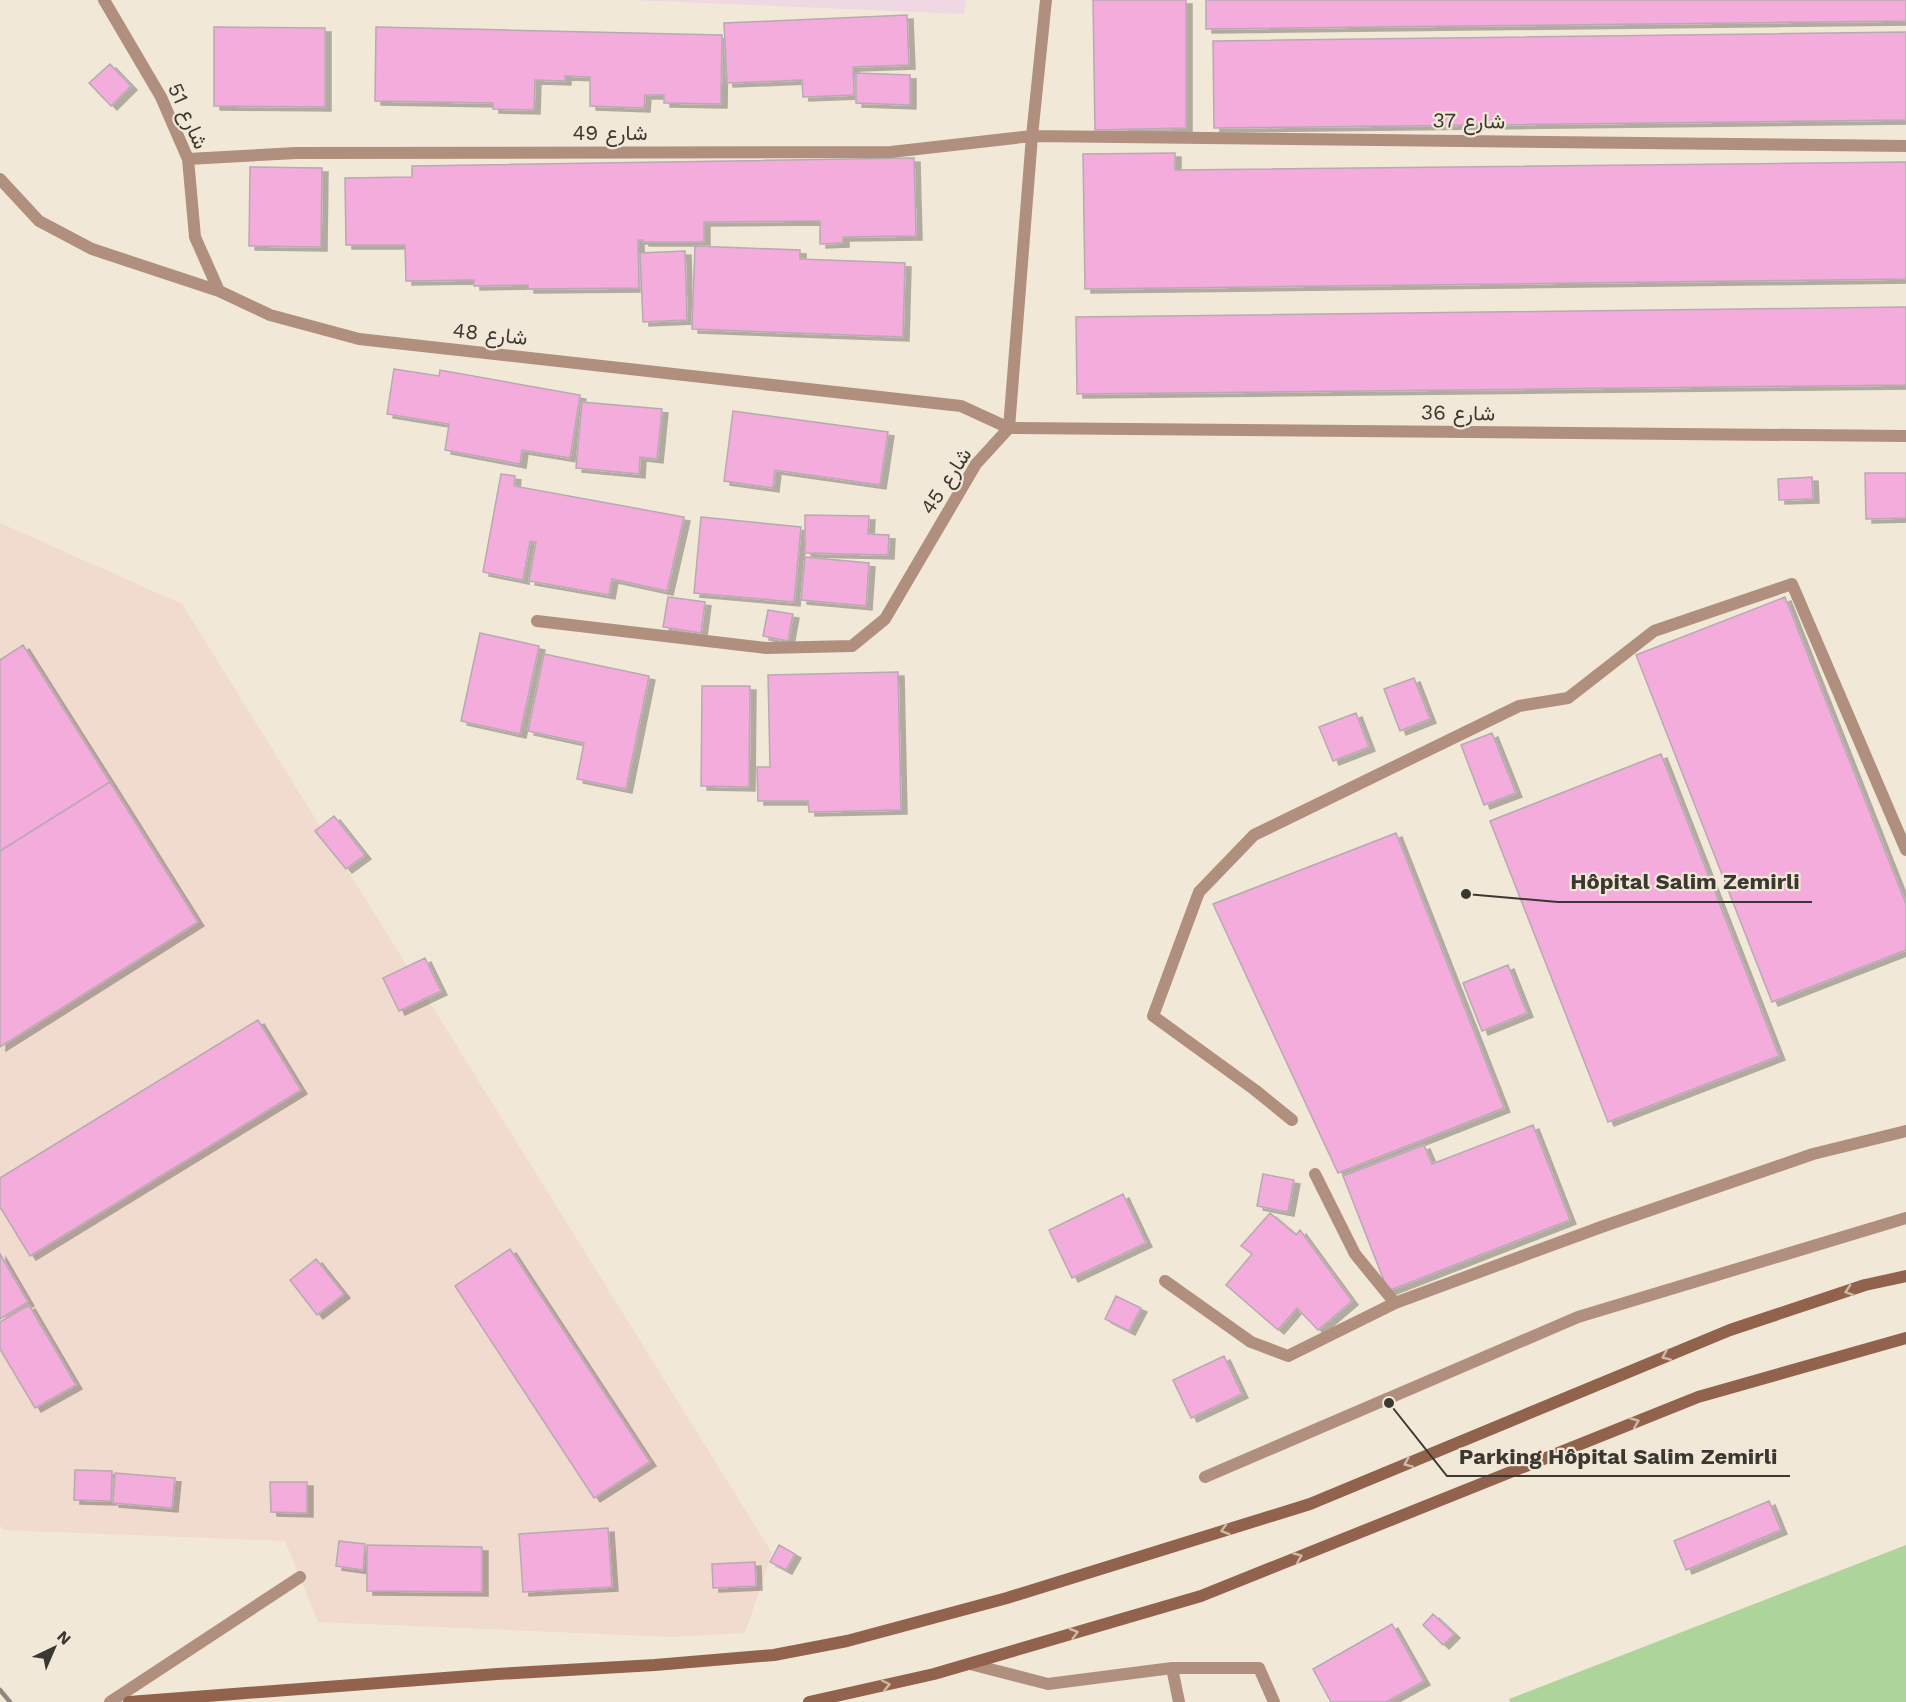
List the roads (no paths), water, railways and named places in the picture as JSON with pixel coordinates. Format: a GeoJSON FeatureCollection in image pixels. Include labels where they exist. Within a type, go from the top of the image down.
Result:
{"type":"FeatureCollection","features":[{"type":"Feature","properties":{"kind":"main road"},"geometry":{"type":"LineString","coordinates":[[129,1702],[774,1655],[847,1641],[1007,1598],[1310,1504],[1730,1330],[1865,1286],[1906,1276]]}},
{"type":"Feature","properties":{"kind":"main road"},"geometry":{"type":"LineString","coordinates":[[808,1702],[934,1674],[1201,1596],[1698,1397],[1906,1338]]}},
{"type":"Feature","properties":{"kind":"street","name":"شارع 51"},"geometry":{"type":"LineString","coordinates":[[104,0],[160,97],[188,159],[195,237],[219,291]]}},
{"type":"Feature","properties":{"kind":"street"},"geometry":{"type":"LineString","coordinates":[[1009,428],[1032,136],[1046,0]]}},
{"type":"Feature","properties":{"kind":"street","name":"شارع 49"},"geometry":{"type":"LineString","coordinates":[[188,159],[296,153],[891,152],[1032,136]]}},
{"type":"Feature","properties":{"kind":"street","name":"شارع 37"},"geometry":{"type":"LineString","coordinates":[[1032,136],[1906,146]]}},
{"type":"Feature","properties":{"kind":"street","name":"شارع 48"},"geometry":{"type":"LineString","coordinates":[[0,179],[39,221],[92,249],[219,291],[270,315],[359,339],[962,406],[1009,428]]}},
{"type":"Feature","properties":{"kind":"street","name":"شارع 36"},"geometry":{"type":"LineString","coordinates":[[1009,428],[1906,436]]}},
{"type":"Feature","properties":{"kind":"street","name":"شارع 45"},"geometry":{"type":"LineString","coordinates":[[537,621],[766,648],[852,646],[885,619],[976,464],[1009,428]]}},
{"type":"Feature","properties":{"kind":"street"},"geometry":{"type":"LineString","coordinates":[[1292,1120],[1255,1090],[1153,1016],[1199,892],[1254,835],[1519,706],[1568,698],[1654,631],[1792,584],[1906,850]]}},
{"type":"Feature","properties":{"kind":"street"},"geometry":{"type":"LineString","coordinates":[[1165,1281],[1251,1342],[1288,1356],[1395,1303],[1615,1222],[1813,1154],[1906,1131]]}},
{"type":"Feature","properties":{"kind":"street"},"geometry":{"type":"LineString","coordinates":[[1315,1174],[1355,1254],[1395,1303]]}},
{"type":"Feature","properties":{"kind":"street"},"geometry":{"type":"LineString","coordinates":[[1205,1477],[1578,1317],[1906,1218]]}},
{"type":"Feature","properties":{"kind":"street"},"geometry":{"type":"LineString","coordinates":[[110,1702],[300,1577]]}},
{"type":"Feature","properties":{"kind":"street"},"geometry":{"type":"LineString","coordinates":[[970,1664],[1048,1684],[1172,1668],[1259,1668],[1274,1702]]}},
{"type":"Feature","properties":{"kind":"street"},"geometry":{"type":"LineString","coordinates":[[1172,1668],[1179,1702]]}},
{"type":"Feature","properties":{"kind":"railway"},"geometry":{"type":"LineString","coordinates":[[0,1690],[10,1702]]}},
{"type":"Feature","properties":{"kind":"place","name":"Hôpital Salim Zemirli"},"geometry":{"type":"Point","coordinates":[1466,894]}},
{"type":"Feature","properties":{"kind":"place","name":"Parking Hôpital Salim Zemirli"},"geometry":{"type":"Point","coordinates":[1389,1403]}}]}
